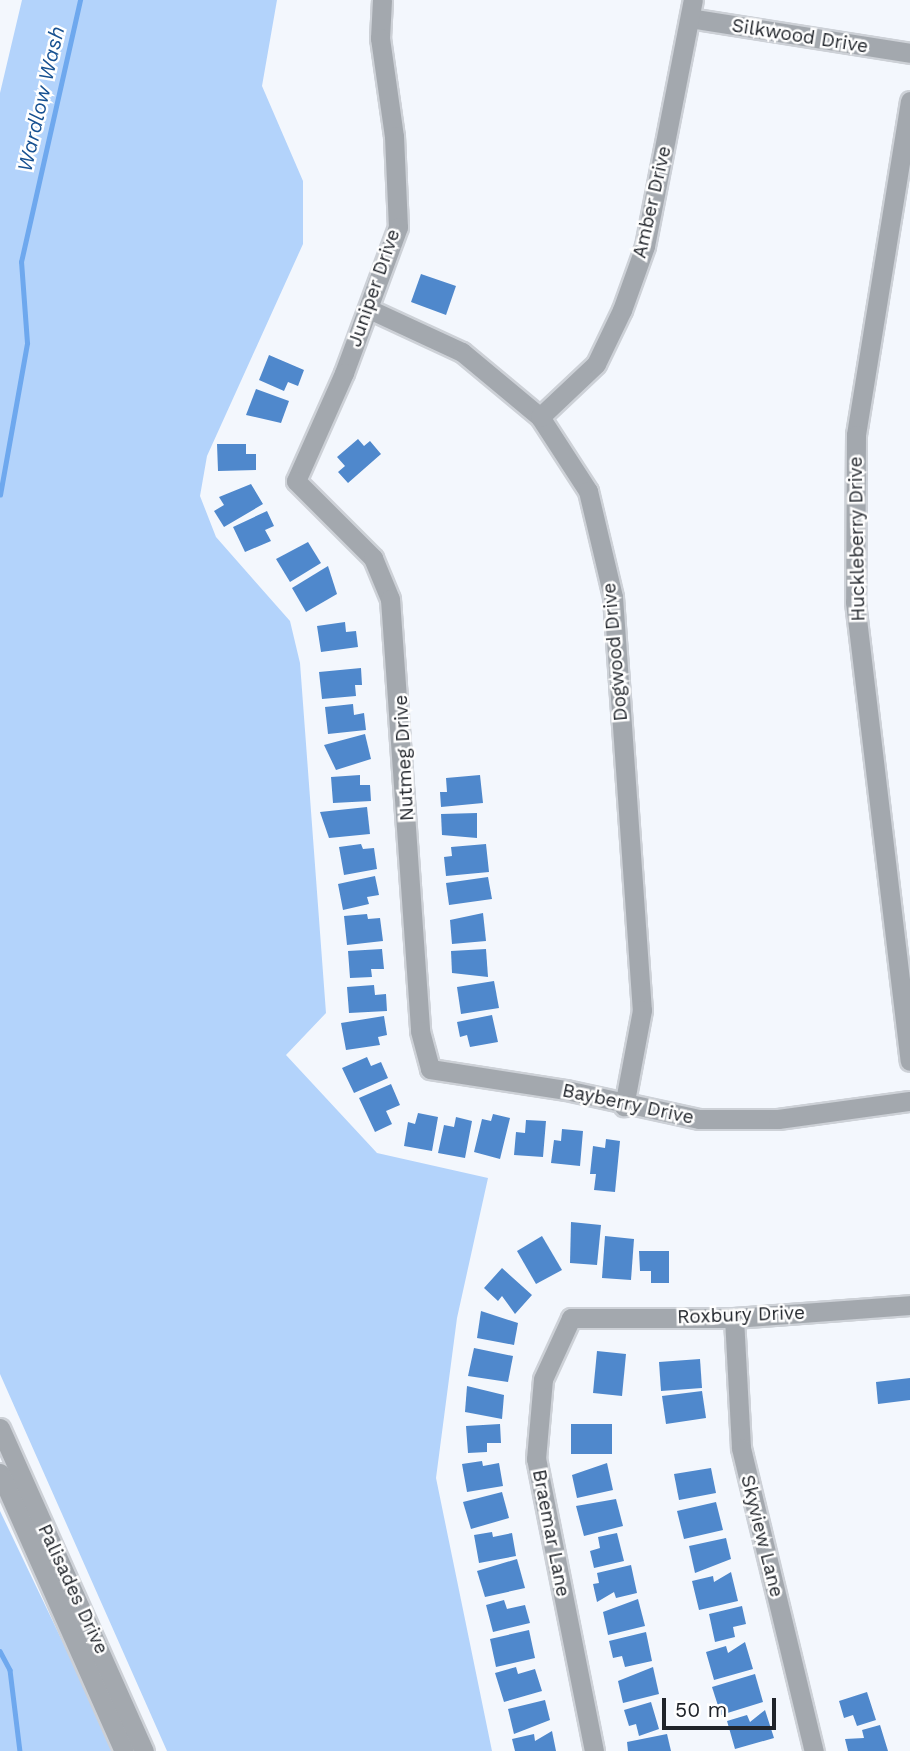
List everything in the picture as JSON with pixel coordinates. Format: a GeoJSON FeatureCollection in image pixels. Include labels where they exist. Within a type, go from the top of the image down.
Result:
{"type":"FeatureCollection","features":[{"type":"Feature","properties":{"kind":"street","name":"Juniper Drive"},"geometry":{"type":"LineString","coordinates":[[296,481],[369,309],[398,227],[394,135],[380,38],[382,0]]}},
{"type":"Feature","properties":{"kind":"street","name":"Silkwood Drive"},"geometry":{"type":"LineString","coordinates":[[692,9],[910,53]]}},
{"type":"Feature","properties":{"kind":"street","name":"Amber Drive"},"geometry":{"type":"LineString","coordinates":[[540,417],[596,365],[622,310],[645,246],[692,9]]}},
{"type":"Feature","properties":{"kind":"street","name":"Huckleberry Drive"},"geometry":{"type":"LineString","coordinates":[[910,101],[856,435],[855,602],[910,1061]]}},
{"type":"Feature","properties":{"kind":"street","name":"Dogwood Drive"},"geometry":{"type":"LineString","coordinates":[[369,309],[462,352],[540,417],[588,491],[613,597],[642,1010],[624,1106]]}},
{"type":"Feature","properties":{"kind":"street","name":"Nutmeg Drive"},"geometry":{"type":"LineString","coordinates":[[296,481],[373,558],[390,599],[420,1031],[430,1069]]}},
{"type":"Feature","properties":{"kind":"street","name":"Bayberry Drive"},"geometry":{"type":"LineString","coordinates":[[430,1069],[566,1090],[624,1106],[699,1119],[778,1119],[910,1101]]}},
{"type":"Feature","properties":{"kind":"street","name":"Roxbury Drive"},"geometry":{"type":"LineString","coordinates":[[571,1318],[734,1318],[910,1305]]}},
{"type":"Feature","properties":{"kind":"street","name":"Braemar Lane"},"geometry":{"type":"LineString","coordinates":[[571,1318],[543,1379],[536,1459],[594,1751]]}},
{"type":"Feature","properties":{"kind":"street","name":"Skyview Lane"},"geometry":{"type":"LineString","coordinates":[[734,1318],[741,1448],[814,1751]]}},
{"type":"Feature","properties":{"kind":"street","name":"Palisades Drive"},"geometry":{"type":"LineString","coordinates":[[0,1428],[144,1751]]}},
{"type":"Feature","properties":{"kind":"street","name":"Palisades Drive"},"geometry":{"type":"LineString","coordinates":[[0,1474],[124,1751]]}},
{"type":"Feature","properties":{"kind":"shaded area"},"geometry":{"type":"Polygon","coordinates":[[[22,0],[277,0],[262,86],[303,181],[303,244],[207,456],[200,496],[216,537],[290,621],[300,663],[326,1013],[286,1055],[377,1153],[488,1178],[457,1318],[436,1478],[492,1751],[167,1751],[0,1374],[0,93],[22,0]]]}},
{"type":"Feature","properties":{"kind":"shaded area"},"geometry":{"type":"Polygon","coordinates":[[[0,1511],[115,1751],[0,1751],[0,1511]]]}},
{"type":"Feature","properties":{"kind":"building"},"geometry":{"type":"Polygon","coordinates":[[[421,274],[456,286],[446,315],[411,302],[421,274]]]}},
{"type":"Feature","properties":{"kind":"building"},"geometry":{"type":"Polygon","coordinates":[[[269,355],[304,370],[298,386],[288,382],[284,391],[259,380],[269,355]]]}},
{"type":"Feature","properties":{"kind":"building"},"geometry":{"type":"Polygon","coordinates":[[[256,389],[289,401],[281,423],[246,415],[256,389]]]}},
{"type":"Feature","properties":{"kind":"building"},"geometry":{"type":"Polygon","coordinates":[[[358,439],[364,446],[370,441],[381,454],[348,483],[338,472],[345,466],[337,457],[358,439]]]}},
{"type":"Feature","properties":{"kind":"building"},"geometry":{"type":"Polygon","coordinates":[[[217,444],[246,444],[246,454],[256,454],[256,470],[218,471],[217,444]]]}},
{"type":"Feature","properties":{"kind":"building"},"geometry":{"type":"Polygon","coordinates":[[[251,484],[263,504],[224,527],[214,511],[224,505],[219,497],[251,484]]]}},
{"type":"Feature","properties":{"kind":"building"},"geometry":{"type":"Polygon","coordinates":[[[267,511],[274,526],[265,530],[271,541],[245,552],[233,527],[267,511]]]}},
{"type":"Feature","properties":{"kind":"building"},"geometry":{"type":"Polygon","coordinates":[[[308,542],[321,563],[290,582],[276,559],[308,542]]]}},
{"type":"Feature","properties":{"kind":"building"},"geometry":{"type":"Polygon","coordinates":[[[328,566],[337,594],[306,612],[292,588],[328,566]]]}},
{"type":"Feature","properties":{"kind":"building"},"geometry":{"type":"Polygon","coordinates":[[[345,622],[346,632],[356,631],[358,647],[321,652],[317,626],[345,622]]]}},
{"type":"Feature","properties":{"kind":"building"},"geometry":{"type":"Polygon","coordinates":[[[361,668],[362,685],[355,685],[356,696],[322,699],[319,672],[361,668]]]}},
{"type":"Feature","properties":{"kind":"building"},"geometry":{"type":"Polygon","coordinates":[[[353,704],[354,715],[364,713],[366,730],[328,734],[325,707],[353,704]]]}},
{"type":"Feature","properties":{"kind":"building"},"geometry":{"type":"Polygon","coordinates":[[[365,734],[371,759],[336,770],[324,745],[365,734]]]}},
{"type":"Feature","properties":{"kind":"building"},"geometry":{"type":"Polygon","coordinates":[[[360,775],[360,785],[370,785],[371,801],[333,803],[331,777],[360,775]]]}},
{"type":"Feature","properties":{"kind":"building"},"geometry":{"type":"Polygon","coordinates":[[[480,775],[483,803],[441,807],[440,792],[447,792],[446,778],[480,775]]]}},
{"type":"Feature","properties":{"kind":"building"},"geometry":{"type":"Polygon","coordinates":[[[367,807],[370,834],[329,838],[320,812],[367,807]]]}},
{"type":"Feature","properties":{"kind":"building"},"geometry":{"type":"Polygon","coordinates":[[[477,813],[477,838],[442,835],[441,814],[477,813]]]}},
{"type":"Feature","properties":{"kind":"building"},"geometry":{"type":"Polygon","coordinates":[[[361,844],[363,849],[374,848],[377,869],[344,875],[339,847],[361,844]]]}},
{"type":"Feature","properties":{"kind":"building"},"geometry":{"type":"Polygon","coordinates":[[[486,844],[489,872],[446,876],[444,857],[452,856],[451,847],[486,844]]]}},
{"type":"Feature","properties":{"kind":"building"},"geometry":{"type":"Polygon","coordinates":[[[375,876],[379,895],[367,897],[369,904],[343,910],[338,884],[375,876]]]}},
{"type":"Feature","properties":{"kind":"building"},"geometry":{"type":"Polygon","coordinates":[[[488,877],[492,899],[449,905],[446,883],[488,877]]]}},
{"type":"Feature","properties":{"kind":"building"},"geometry":{"type":"Polygon","coordinates":[[[483,913],[486,941],[452,944],[450,920],[483,913]]]}},
{"type":"Feature","properties":{"kind":"building"},"geometry":{"type":"Polygon","coordinates":[[[367,914],[368,919],[380,918],[383,941],[347,945],[344,916],[367,914]]]}},
{"type":"Feature","properties":{"kind":"building"},"geometry":{"type":"Polygon","coordinates":[[[382,949],[384,969],[371,969],[372,977],[350,978],[348,951],[382,949]]]}},
{"type":"Feature","properties":{"kind":"building"},"geometry":{"type":"Polygon","coordinates":[[[486,949],[488,977],[452,973],[451,951],[486,949]]]}},
{"type":"Feature","properties":{"kind":"building"},"geometry":{"type":"Polygon","coordinates":[[[494,981],[499,1008],[461,1014],[457,987],[494,981]]]}},
{"type":"Feature","properties":{"kind":"building"},"geometry":{"type":"Polygon","coordinates":[[[374,985],[375,995],[386,994],[387,1011],[349,1013],[347,987],[374,985]]]}},
{"type":"Feature","properties":{"kind":"building"},"geometry":{"type":"Polygon","coordinates":[[[492,1015],[498,1042],[470,1047],[467,1035],[460,1037],[457,1022],[492,1015]]]}},
{"type":"Feature","properties":{"kind":"building"},"geometry":{"type":"Polygon","coordinates":[[[384,1016],[387,1035],[378,1037],[380,1045],[346,1050],[341,1023],[384,1016]]]}},
{"type":"Feature","properties":{"kind":"building"},"geometry":{"type":"Polygon","coordinates":[[[367,1057],[371,1066],[381,1062],[388,1078],[354,1093],[342,1068],[367,1057]]]}},
{"type":"Feature","properties":{"kind":"building"},"geometry":{"type":"Polygon","coordinates":[[[391,1084],[400,1105],[386,1111],[392,1124],[375,1132],[359,1098],[391,1084]]]}},
{"type":"Feature","properties":{"kind":"building"},"geometry":{"type":"Polygon","coordinates":[[[418,1113],[438,1117],[432,1151],[404,1146],[408,1122],[415,1124],[418,1113]]]}},
{"type":"Feature","properties":{"kind":"building"},"geometry":{"type":"Polygon","coordinates":[[[493,1114],[510,1118],[500,1159],[474,1152],[482,1119],[491,1121],[493,1114]]]}},
{"type":"Feature","properties":{"kind":"building"},"geometry":{"type":"Polygon","coordinates":[[[456,1117],[472,1121],[465,1158],[438,1153],[444,1125],[454,1127],[456,1117]]]}},
{"type":"Feature","properties":{"kind":"building"},"geometry":{"type":"Polygon","coordinates":[[[526,1120],[546,1121],[543,1157],[514,1155],[516,1132],[525,1133],[526,1120]]]}},
{"type":"Feature","properties":{"kind":"building"},"geometry":{"type":"Polygon","coordinates":[[[562,1129],[583,1131],[580,1166],[551,1163],[554,1140],[561,1141],[562,1129]]]}},
{"type":"Feature","properties":{"kind":"building"},"geometry":{"type":"Polygon","coordinates":[[[606,1139],[620,1141],[615,1192],[594,1190],[596,1174],[590,1174],[593,1146],[605,1148],[606,1139]]]}},
{"type":"Feature","properties":{"kind":"building"},"geometry":{"type":"Polygon","coordinates":[[[571,1222],[601,1225],[597,1265],[570,1263],[571,1222]]]}},
{"type":"Feature","properties":{"kind":"building"},"geometry":{"type":"Polygon","coordinates":[[[542,1236],[562,1270],[536,1284],[517,1251],[542,1236]]]}},
{"type":"Feature","properties":{"kind":"building"},"geometry":{"type":"Polygon","coordinates":[[[605,1236],[634,1239],[631,1280],[602,1278],[605,1236]]]}},
{"type":"Feature","properties":{"kind":"building"},"geometry":{"type":"Polygon","coordinates":[[[639,1251],[669,1251],[669,1283],[651,1283],[651,1271],[640,1271],[639,1251]]]}},
{"type":"Feature","properties":{"kind":"building"},"geometry":{"type":"Polygon","coordinates":[[[502,1268],[532,1295],[515,1314],[502,1296],[498,1301],[484,1288],[502,1268]]]}},
{"type":"Feature","properties":{"kind":"building"},"geometry":{"type":"Polygon","coordinates":[[[481,1311],[518,1323],[514,1345],[477,1338],[481,1311]]]}},
{"type":"Feature","properties":{"kind":"building"},"geometry":{"type":"Polygon","coordinates":[[[474,1348],[513,1356],[508,1382],[468,1376],[474,1348]]]}},
{"type":"Feature","properties":{"kind":"building"},"geometry":{"type":"Polygon","coordinates":[[[597,1351],[626,1354],[622,1396],[593,1393],[597,1351]]]}},
{"type":"Feature","properties":{"kind":"building"},"geometry":{"type":"Polygon","coordinates":[[[700,1359],[702,1388],[661,1391],[659,1362],[700,1359]]]}},
{"type":"Feature","properties":{"kind":"building"},"geometry":{"type":"Polygon","coordinates":[[[910,1378],[910,1400],[878,1404],[876,1382],[910,1378]]]}},
{"type":"Feature","properties":{"kind":"building"},"geometry":{"type":"Polygon","coordinates":[[[467,1386],[504,1395],[502,1419],[465,1412],[467,1386]]]}},
{"type":"Feature","properties":{"kind":"building"},"geometry":{"type":"Polygon","coordinates":[[[702,1391],[706,1418],[666,1424],[662,1396],[702,1391]]]}},
{"type":"Feature","properties":{"kind":"building"},"geometry":{"type":"Polygon","coordinates":[[[500,1424],[501,1443],[487,1443],[487,1452],[468,1453],[466,1426],[500,1424]]]}},
{"type":"Feature","properties":{"kind":"building"},"geometry":{"type":"Polygon","coordinates":[[[571,1424],[612,1424],[612,1454],[571,1454],[571,1424]]]}},
{"type":"Feature","properties":{"kind":"building"},"geometry":{"type":"Polygon","coordinates":[[[482,1461],[483,1466],[499,1463],[503,1486],[467,1492],[462,1464],[482,1461]]]}},
{"type":"Feature","properties":{"kind":"building"},"geometry":{"type":"Polygon","coordinates":[[[607,1463],[613,1490],[577,1498],[572,1475],[607,1463]]]}},
{"type":"Feature","properties":{"kind":"building"},"geometry":{"type":"Polygon","coordinates":[[[711,1468],[716,1493],[679,1500],[674,1474],[711,1468]]]}},
{"type":"Feature","properties":{"kind":"building"},"geometry":{"type":"Polygon","coordinates":[[[502,1492],[509,1518],[471,1529],[463,1502],[502,1492]]]}},
{"type":"Feature","properties":{"kind":"building"},"geometry":{"type":"Polygon","coordinates":[[[616,1499],[623,1526],[584,1536],[576,1506],[616,1499]]]}},
{"type":"Feature","properties":{"kind":"building"},"geometry":{"type":"Polygon","coordinates":[[[716,1502],[723,1530],[684,1539],[677,1511],[716,1502]]]}},
{"type":"Feature","properties":{"kind":"building"},"geometry":{"type":"Polygon","coordinates":[[[492,1532],[493,1537],[512,1533],[516,1556],[479,1563],[474,1535],[492,1532]]]}},
{"type":"Feature","properties":{"kind":"building"},"geometry":{"type":"Polygon","coordinates":[[[617,1533],[624,1561],[594,1568],[590,1551],[600,1548],[598,1537],[617,1533]]]}},
{"type":"Feature","properties":{"kind":"building"},"geometry":{"type":"Polygon","coordinates":[[[726,1538],[731,1559],[695,1573],[689,1546],[726,1538]]]}},
{"type":"Feature","properties":{"kind":"building"},"geometry":{"type":"Polygon","coordinates":[[[517,1559],[525,1588],[485,1597],[477,1571],[517,1559]]]}},
{"type":"Feature","properties":{"kind":"building"},"geometry":{"type":"Polygon","coordinates":[[[631,1565],[637,1593],[616,1598],[614,1592],[597,1602],[593,1584],[599,1583],[597,1573],[631,1565]]]}},
{"type":"Feature","properties":{"kind":"building"},"geometry":{"type":"Polygon","coordinates":[[[731,1572],[738,1601],[699,1610],[692,1581],[713,1576],[714,1582],[731,1572]]]}},
{"type":"Feature","properties":{"kind":"building"},"geometry":{"type":"Polygon","coordinates":[[[638,1599],[645,1626],[608,1635],[603,1612],[638,1599]]]}},
{"type":"Feature","properties":{"kind":"building"},"geometry":{"type":"Polygon","coordinates":[[[504,1600],[507,1609],[525,1605],[530,1623],[493,1632],[486,1605],[504,1600]]]}},
{"type":"Feature","properties":{"kind":"building"},"geometry":{"type":"Polygon","coordinates":[[[742,1606],[746,1624],[733,1627],[735,1637],[715,1642],[709,1614],[742,1606]]]}},
{"type":"Feature","properties":{"kind":"building"},"geometry":{"type":"Polygon","coordinates":[[[529,1630],[535,1658],[496,1667],[490,1639],[529,1630]]]}},
{"type":"Feature","properties":{"kind":"building"},"geometry":{"type":"Polygon","coordinates":[[[646,1632],[652,1661],[625,1667],[622,1656],[613,1658],[609,1641],[646,1632]]]}},
{"type":"Feature","properties":{"kind":"building"},"geometry":{"type":"Polygon","coordinates":[[[745,1642],[753,1669],[714,1680],[706,1652],[726,1646],[728,1653],[745,1642]]]}},
{"type":"Feature","properties":{"kind":"building"},"geometry":{"type":"Polygon","coordinates":[[[516,1667],[518,1674],[535,1669],[542,1691],[504,1702],[495,1673],[516,1667]]]}},
{"type":"Feature","properties":{"kind":"building"},"geometry":{"type":"Polygon","coordinates":[[[653,1667],[659,1694],[623,1703],[618,1681],[653,1667]]]}},
{"type":"Feature","properties":{"kind":"building"},"geometry":{"type":"Polygon","coordinates":[[[755,1674],[763,1702],[721,1715],[712,1687],[755,1674]]]}},
{"type":"Feature","properties":{"kind":"building"},"geometry":{"type":"Polygon","coordinates":[[[867,1692],[876,1720],[857,1726],[853,1715],[844,1718],[839,1701],[867,1692]]]}},
{"type":"Feature","properties":{"kind":"building"},"geometry":{"type":"Polygon","coordinates":[[[545,1700],[550,1720],[514,1734],[508,1709],[545,1700]]]}},
{"type":"Feature","properties":{"kind":"building"},"geometry":{"type":"Polygon","coordinates":[[[651,1702],[659,1729],[639,1736],[636,1724],[629,1726],[624,1710],[651,1702]]]}},
{"type":"Feature","properties":{"kind":"building"},"geometry":{"type":"Polygon","coordinates":[[[765,1710],[774,1738],[735,1749],[727,1721],[747,1715],[750,1722],[765,1710]]]}},
{"type":"Feature","properties":{"kind":"building"},"geometry":{"type":"Polygon","coordinates":[[[880,1725],[888,1751],[848,1751],[845,1739],[864,1738],[862,1730],[880,1725]]]}},
{"type":"Feature","properties":{"kind":"building"},"geometry":{"type":"Polygon","coordinates":[[[552,1731],[556,1751],[515,1751],[512,1739],[534,1734],[535,1741],[552,1731]]]}},
{"type":"Feature","properties":{"kind":"building"},"geometry":{"type":"Polygon","coordinates":[[[667,1734],[671,1751],[628,1751],[627,1742],[667,1734]]]}},
{"type":"Feature","properties":{"kind":"waterway","name":"Wardlow Wash"},"geometry":{"type":"LineString","coordinates":[[0,495],[27,343],[21,262],[80,0]]}},
{"type":"Feature","properties":{"kind":"waterway","name":"Wardlow Wash"},"geometry":{"type":"LineString","coordinates":[[0,1651],[10,1670],[20,1751]]}}]}
